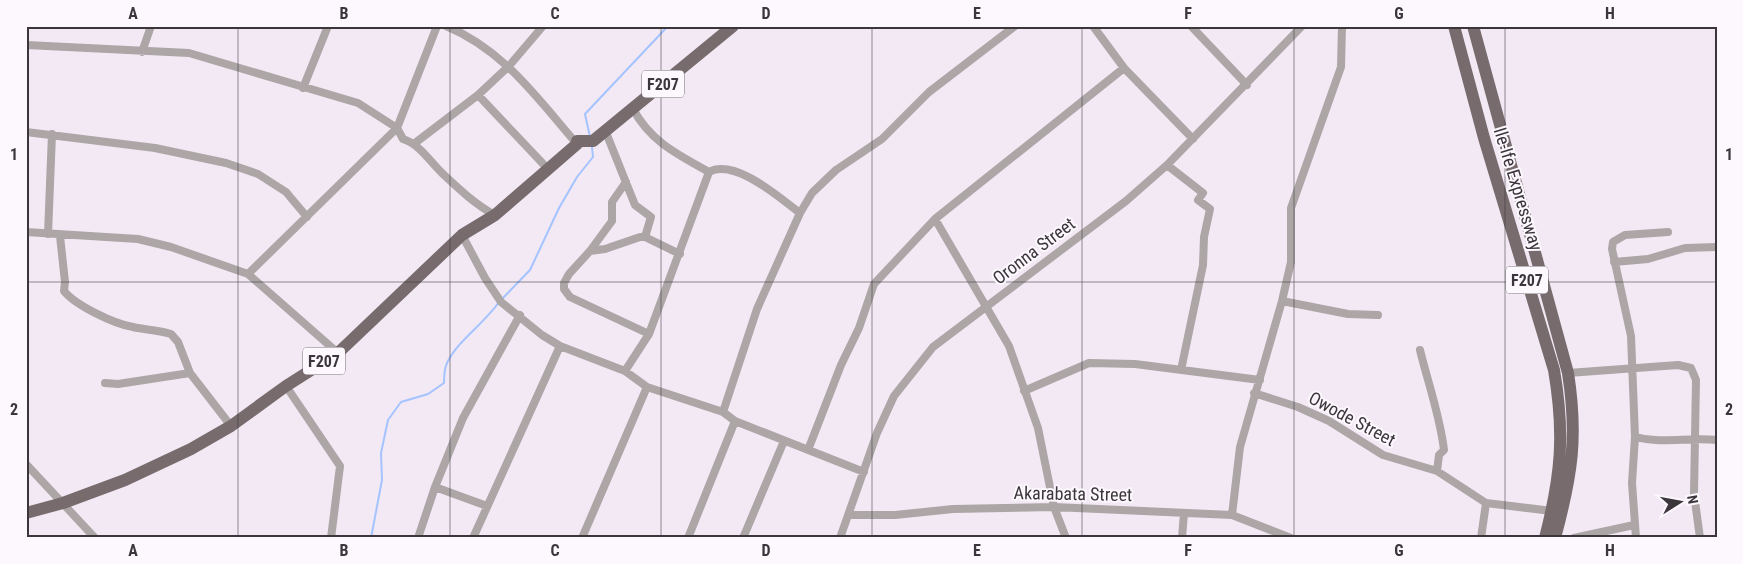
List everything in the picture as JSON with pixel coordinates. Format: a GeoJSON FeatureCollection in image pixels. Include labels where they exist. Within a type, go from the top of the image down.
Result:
{"type":"FeatureCollection","features":[{"type":"Feature","properties":{"kind":"main road","name":"F207"},"geometry":{"type":"LineString","coordinates":[[597,137],[733,26]]}},
{"type":"Feature","properties":{"kind":"main road","name":"Ile-Ife Expressway"},"geometry":{"type":"LineString","coordinates":[[1454,26],[1484,138],[1554,370],[1561,410],[1562,438],[1552,511],[1545,538]]}},
{"type":"Feature","properties":{"kind":"main road","name":"Ile-Ife Expressway"},"geometry":{"type":"LineString","coordinates":[[1473,26],[1568,373],[1573,406],[1574,438],[1566,496],[1555,538]]}},
{"type":"Feature","properties":{"kind":"main road"},"geometry":{"type":"LineString","coordinates":[[577,143],[597,137]]}},
{"type":"Feature","properties":{"kind":"main road","name":"F207"},"geometry":{"type":"LineString","coordinates":[[26,513],[63,504],[147,470],[231,426],[286,386],[338,353],[462,235],[495,215],[577,143]]}},
{"type":"Feature","properties":{"kind":"street"},"geometry":{"type":"LineString","coordinates":[[142,52],[151,26]]}},
{"type":"Feature","properties":{"kind":"street"},"geometry":{"type":"LineString","coordinates":[[304,88],[328,26]]}},
{"type":"Feature","properties":{"kind":"street"},"geometry":{"type":"LineString","coordinates":[[248,274],[397,128],[437,26]]}},
{"type":"Feature","properties":{"kind":"street"},"geometry":{"type":"LineString","coordinates":[[446,26],[469,36],[509,66],[577,143]]}},
{"type":"Feature","properties":{"kind":"street"},"geometry":{"type":"LineString","coordinates":[[415,143],[478,95],[509,66],[543,26]]}},
{"type":"Feature","properties":{"kind":"street"},"geometry":{"type":"LineString","coordinates":[[723,412],[757,309],[800,213],[812,193],[836,170],[882,139],[929,92],[1015,26]]}},
{"type":"Feature","properties":{"kind":"street"},"geometry":{"type":"LineString","coordinates":[[1093,26],[1124,68],[1192,139]]}},
{"type":"Feature","properties":{"kind":"street"},"geometry":{"type":"LineString","coordinates":[[1191,26],[1247,85]]}},
{"type":"Feature","properties":{"kind":"street","name":"Oronna Street"},"geometry":{"type":"LineString","coordinates":[[840,538],[850,515],[877,433],[894,396],[913,369],[933,347],[1126,201],[1167,165],[1247,85],[1302,26]]}},
{"type":"Feature","properties":{"kind":"street"},"geometry":{"type":"LineString","coordinates":[[1232,514],[1240,447],[1282,301],[1291,262],[1291,208],[1341,68],[1342,26]]}},
{"type":"Feature","properties":{"kind":"street"},"geometry":{"type":"LineString","coordinates":[[26,45],[189,53],[358,103],[397,128],[403,139],[415,143],[443,174],[479,206],[495,215]]}},
{"type":"Feature","properties":{"kind":"street"},"geometry":{"type":"LineString","coordinates":[[808,450],[841,365],[859,328],[874,284],[935,219],[1124,68]]}},
{"type":"Feature","properties":{"kind":"street"},"geometry":{"type":"LineString","coordinates":[[478,95],[548,169]]}},
{"type":"Feature","properties":{"kind":"street"},"geometry":{"type":"LineString","coordinates":[[633,108],[640,122],[660,144],[709,172]]}},
{"type":"Feature","properties":{"kind":"street"},"geometry":{"type":"LineString","coordinates":[[26,132],[185,152],[226,163],[258,174],[286,192],[307,217]]}},
{"type":"Feature","properties":{"kind":"street"},"geometry":{"type":"LineString","coordinates":[[48,234],[52,134]]}},
{"type":"Feature","properties":{"kind":"street"},"geometry":{"type":"LineString","coordinates":[[597,137],[607,135],[636,204],[651,217],[645,238]]}},
{"type":"Feature","properties":{"kind":"street"},"geometry":{"type":"LineString","coordinates":[[1167,165],[1203,193],[1198,200],[1210,209],[1204,237],[1203,265],[1192,307],[1181,370]]}},
{"type":"Feature","properties":{"kind":"street"},"geometry":{"type":"LineString","coordinates":[[625,371],[649,334],[709,172],[716,168],[724,168],[757,181],[800,213]]}},
{"type":"Feature","properties":{"kind":"street"},"geometry":{"type":"LineString","coordinates":[[626,182],[612,202],[612,221],[590,251],[569,274],[564,283],[564,289],[570,297],[649,334]]}},
{"type":"Feature","properties":{"kind":"street"},"geometry":{"type":"LineString","coordinates":[[935,219],[987,305],[1009,346],[1038,428],[1054,507],[1066,538]]}},
{"type":"Feature","properties":{"kind":"street"},"geometry":{"type":"LineString","coordinates":[[26,232],[60,236],[138,239],[171,247],[248,274],[338,353]]}},
{"type":"Feature","properties":{"kind":"street"},"geometry":{"type":"LineString","coordinates":[[1636,538],[1632,484],[1635,437],[1631,336],[1614,262],[1613,242],[1620,237],[1668,232]]}},
{"type":"Feature","properties":{"kind":"street"},"geometry":{"type":"LineString","coordinates":[[462,235],[501,302],[560,346],[625,371],[647,387],[723,412],[735,421],[864,472]]}},
{"type":"Feature","properties":{"kind":"street"},"geometry":{"type":"LineString","coordinates":[[60,236],[65,282],[64,291],[68,297],[96,313],[130,327],[171,334],[178,342],[190,373],[231,426]]}},
{"type":"Feature","properties":{"kind":"street"},"geometry":{"type":"LineString","coordinates":[[590,251],[605,249],[633,239],[645,238],[680,254]]}},
{"type":"Feature","properties":{"kind":"street"},"geometry":{"type":"LineString","coordinates":[[1614,262],[1648,259],[1685,248],[1717,247]]}},
{"type":"Feature","properties":{"kind":"street"},"geometry":{"type":"LineString","coordinates":[[1282,301],[1348,314],[1378,315]]}},
{"type":"Feature","properties":{"kind":"street"},"geometry":{"type":"LineString","coordinates":[[418,538],[435,487],[463,418],[520,315]]}},
{"type":"Feature","properties":{"kind":"street"},"geometry":{"type":"LineString","coordinates":[[473,538],[560,346]]}},
{"type":"Feature","properties":{"kind":"street"},"geometry":{"type":"LineString","coordinates":[[1420,350],[1431,398],[1441,426],[1444,450],[1439,455],[1438,471]]}},
{"type":"Feature","properties":{"kind":"street"},"geometry":{"type":"LineString","coordinates":[[1024,391],[1089,363],[1135,364],[1260,380]]}},
{"type":"Feature","properties":{"kind":"street"},"geometry":{"type":"LineString","coordinates":[[1568,373],[1678,365],[1691,368],[1696,380],[1694,494],[1700,538]]}},
{"type":"Feature","properties":{"kind":"street"},"geometry":{"type":"LineString","coordinates":[[105,383],[118,384],[190,373]]}},
{"type":"Feature","properties":{"kind":"street"},"geometry":{"type":"LineString","coordinates":[[286,386],[340,466],[331,538]]}},
{"type":"Feature","properties":{"kind":"street"},"geometry":{"type":"LineString","coordinates":[[582,538],[647,387]]}},
{"type":"Feature","properties":{"kind":"street","name":"Owode Street"},"geometry":{"type":"LineString","coordinates":[[1254,393],[1298,407],[1330,421],[1383,456],[1438,471],[1486,503],[1552,511]]}},
{"type":"Feature","properties":{"kind":"street"},"geometry":{"type":"LineString","coordinates":[[688,538],[735,421]]}},
{"type":"Feature","properties":{"kind":"street"},"geometry":{"type":"LineString","coordinates":[[1635,437],[1652,441],[1695,438],[1717,440]]}},
{"type":"Feature","properties":{"kind":"street"},"geometry":{"type":"LineString","coordinates":[[743,538],[784,440]]}},
{"type":"Feature","properties":{"kind":"street"},"geometry":{"type":"LineString","coordinates":[[26,464],[95,538]]}},
{"type":"Feature","properties":{"kind":"street"},"geometry":{"type":"LineString","coordinates":[[435,487],[487,506]]}},
{"type":"Feature","properties":{"kind":"street"},"geometry":{"type":"LineString","coordinates":[[1482,538],[1486,503]]}},
{"type":"Feature","properties":{"kind":"street","name":"Akarabata Street"},"geometry":{"type":"LineString","coordinates":[[850,515],[895,515],[953,509],[1054,507],[1232,514],[1292,538]]}},
{"type":"Feature","properties":{"kind":"street"},"geometry":{"type":"LineString","coordinates":[[1182,538],[1184,513]]}},
{"type":"Feature","properties":{"kind":"street"},"geometry":{"type":"LineString","coordinates":[[1574,538],[1634,525]]}},
{"type":"Feature","properties":{"kind":"waterway"},"geometry":{"type":"LineString","coordinates":[[590,137],[585,114],[668,26]]}},
{"type":"Feature","properties":{"kind":"waterway"},"geometry":{"type":"LineString","coordinates":[[502,299],[530,270],[559,208],[577,177],[593,157],[592,147]]}},
{"type":"Feature","properties":{"kind":"waterway"},"geometry":{"type":"LineString","coordinates":[[371,538],[382,480],[381,453],[388,420],[401,402],[428,394],[444,383],[445,368],[452,355],[464,339],[486,318],[499,302]]}}]}
